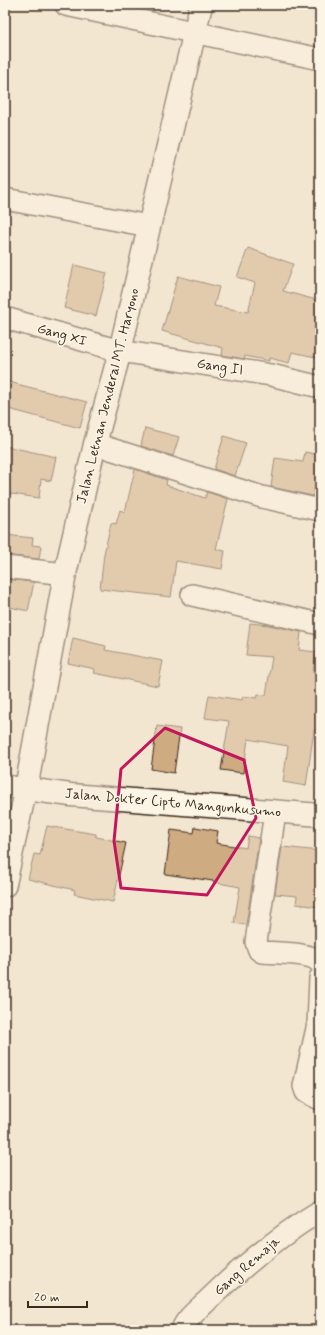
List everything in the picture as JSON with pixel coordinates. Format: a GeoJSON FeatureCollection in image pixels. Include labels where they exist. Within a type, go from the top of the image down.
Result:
{"type":"FeatureCollection","features":[{"type":"Feature","properties":{"kind":"main road","name":"Jalan Letnan Jenderal MT. Haryono"},"geometry":{"type":"LineString","coordinates":[[26,789],[65,574],[95,444],[120,351],[201,5]]}},
{"type":"Feature","properties":{"kind":"main road","name":"Jalan Dokter Cipto Mangunkusumo"},"geometry":{"type":"LineString","coordinates":[[26,789],[71,795],[320,815]]}},
{"type":"Feature","properties":{"kind":"street"},"geometry":{"type":"LineString","coordinates":[[66,5],[194,34],[320,60]]}},
{"type":"Feature","properties":{"kind":"street"},"geometry":{"type":"LineString","coordinates":[[5,199],[149,226]]}},
{"type":"Feature","properties":{"kind":"street","name":"Gang XI"},"geometry":{"type":"LineString","coordinates":[[5,318],[120,351]]}},
{"type":"Feature","properties":{"kind":"street","name":"Gang II"},"geometry":{"type":"LineString","coordinates":[[120,351],[270,375],[320,387]]}},
{"type":"Feature","properties":{"kind":"street"},"geometry":{"type":"LineString","coordinates":[[95,444],[262,497],[320,510]]}},
{"type":"Feature","properties":{"kind":"street"},"geometry":{"type":"LineString","coordinates":[[5,566],[65,574]]}},
{"type":"Feature","properties":{"kind":"street"},"geometry":{"type":"LineString","coordinates":[[192,595],[320,624]]}},
{"type":"Feature","properties":{"kind":"street"},"geometry":{"type":"LineString","coordinates":[[5,786],[26,789],[5,886]]}},
{"type":"Feature","properties":{"kind":"street"},"geometry":{"type":"LineString","coordinates":[[275,812],[256,942],[259,950],[262,952],[314,958],[320,963]]}},
{"type":"Feature","properties":{"kind":"street"},"geometry":{"type":"LineString","coordinates":[[320,978],[319,1024],[304,1086],[306,1092],[320,1099]]}},
{"type":"Feature","properties":{"kind":"street","name":"Gang Remaja"},"geometry":{"type":"LineString","coordinates":[[182,1330],[190,1318],[248,1262],[297,1225],[320,1211]]}},
{"type":"Feature","properties":{"kind":"highlighted area"},"geometry":{"type":"Polygon","coordinates":[[[165,728],[244,760],[256,818],[207,895],[121,888],[114,841],[121,769],[165,728]]]}},
{"type":"Feature","properties":{"kind":"building"},"geometry":{"type":"Polygon","coordinates":[[[248,248],[293,264],[283,291],[320,301],[320,358],[292,352],[289,363],[269,358],[269,361],[245,356],[244,359],[222,355],[223,348],[162,331],[178,276],[219,287],[214,306],[248,312],[255,283],[237,277],[248,248]]]}},
{"type":"Feature","properties":{"kind":"building"},"geometry":{"type":"Polygon","coordinates":[[[74,265],[107,273],[96,316],[64,308],[74,265]]]}},
{"type":"Feature","properties":{"kind":"building"},"geometry":{"type":"Polygon","coordinates":[[[5,381],[87,402],[80,428],[5,408],[5,381]]]}},
{"type":"Feature","properties":{"kind":"building"},"geometry":{"type":"Polygon","coordinates":[[[145,428],[179,437],[173,456],[141,446],[145,428]]]}},
{"type":"Feature","properties":{"kind":"building"},"geometry":{"type":"Polygon","coordinates":[[[224,436],[246,443],[235,476],[214,469],[224,436]]]}},
{"type":"Feature","properties":{"kind":"building"},"geometry":{"type":"Polygon","coordinates":[[[5,446],[56,457],[51,481],[41,479],[39,498],[5,493],[5,446]]]}},
{"type":"Feature","properties":{"kind":"building"},"geometry":{"type":"Polygon","coordinates":[[[305,452],[320,455],[320,464],[313,496],[271,487],[275,458],[303,462],[305,452]]]}},
{"type":"Feature","properties":{"kind":"building"},"geometry":{"type":"Polygon","coordinates":[[[135,469],[167,480],[166,485],[205,498],[207,492],[228,499],[216,549],[225,551],[222,569],[176,561],[171,597],[100,589],[104,554],[111,523],[116,524],[120,510],[125,512],[135,469]]]}},
{"type":"Feature","properties":{"kind":"building"},"geometry":{"type":"Polygon","coordinates":[[[5,535],[33,538],[32,545],[41,546],[39,559],[5,555],[5,535]]]}},
{"type":"Feature","properties":{"kind":"building"},"geometry":{"type":"Polygon","coordinates":[[[5,579],[34,582],[28,611],[5,606],[5,579]]]}},
{"type":"Feature","properties":{"kind":"building"},"geometry":{"type":"Polygon","coordinates":[[[250,623],[269,625],[301,632],[299,650],[316,652],[313,672],[320,673],[320,731],[314,730],[306,786],[283,782],[288,746],[248,739],[243,773],[221,770],[229,721],[205,718],[209,695],[242,700],[243,696],[257,698],[258,694],[266,695],[272,657],[246,655],[250,623]]]}},
{"type":"Feature","properties":{"kind":"building"},"geometry":{"type":"Polygon","coordinates":[[[73,638],[106,646],[105,650],[163,661],[158,686],[94,673],[95,669],[68,663],[73,638]]]}},
{"type":"Feature","properties":{"kind":"building"},"geometry":{"type":"Polygon","coordinates":[[[157,726],[180,729],[174,773],[151,769],[157,726]]]}},
{"type":"Feature","properties":{"kind":"building"},"geometry":{"type":"Polygon","coordinates":[[[47,826],[96,834],[96,837],[126,843],[113,902],[74,894],[75,890],[28,879],[34,854],[40,855],[47,826]]]}},
{"type":"Feature","properties":{"kind":"building"},"geometry":{"type":"Polygon","coordinates":[[[195,827],[218,831],[216,843],[246,848],[248,836],[259,838],[246,925],[234,923],[240,887],[213,881],[165,874],[171,830],[194,833],[195,827]]]}},
{"type":"Feature","properties":{"kind":"building"},"geometry":{"type":"Polygon","coordinates":[[[282,847],[320,851],[320,907],[296,904],[297,896],[275,894],[282,847]]]}}]}
